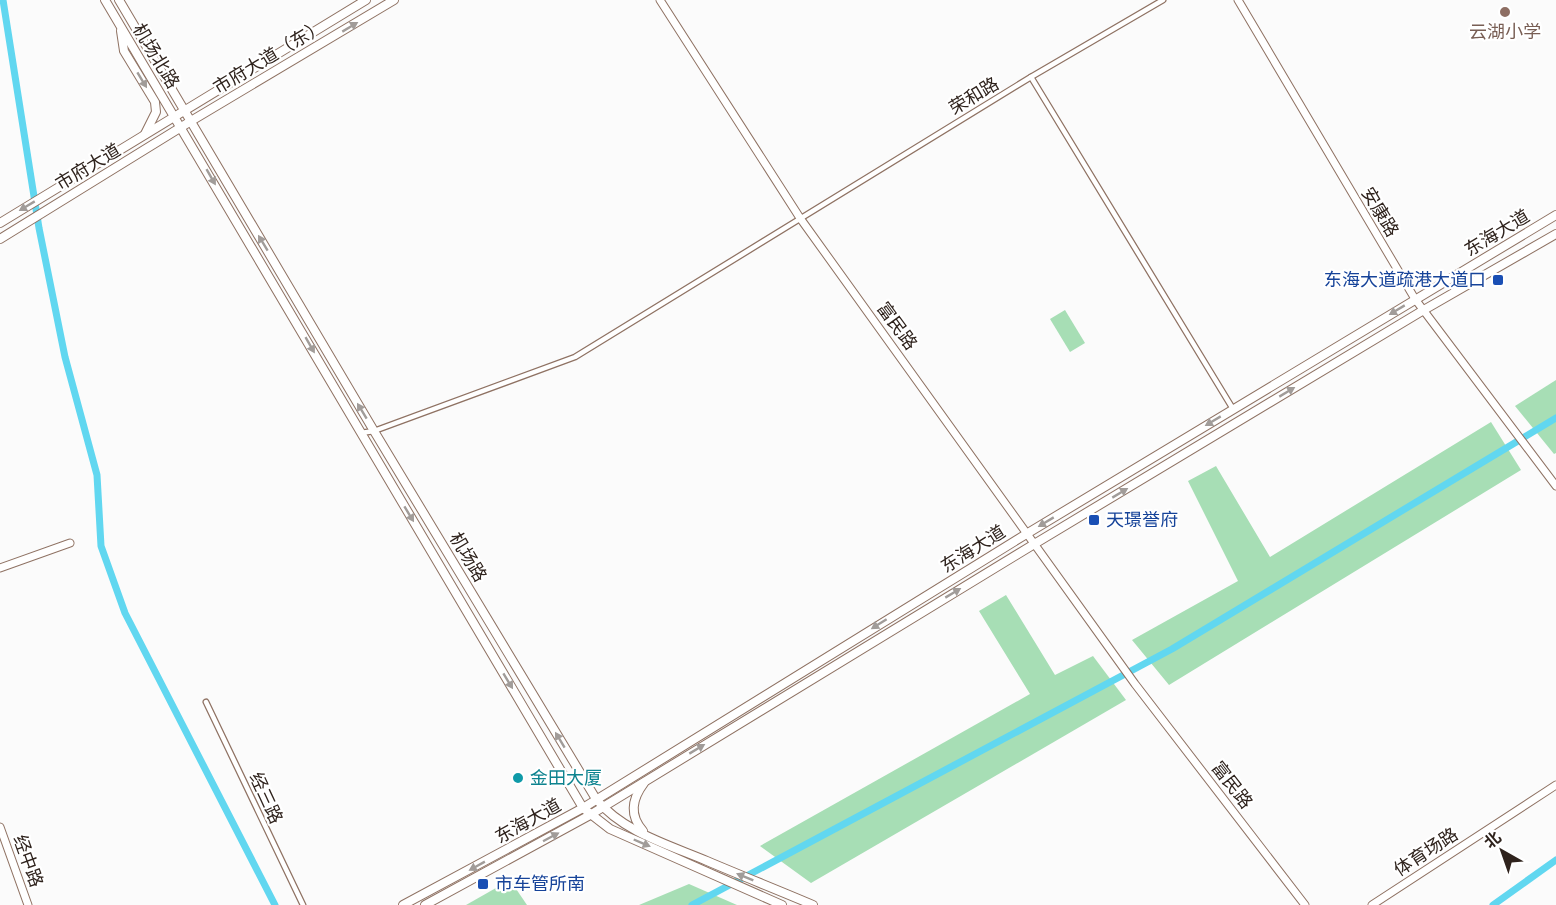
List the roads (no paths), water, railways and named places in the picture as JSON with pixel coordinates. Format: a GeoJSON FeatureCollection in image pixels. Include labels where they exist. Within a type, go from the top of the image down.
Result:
{"type":"FeatureCollection","features":[{"type":"Feature","properties":{"kind":"main road","name":"机场北路"},"geometry":{"type":"LineString","coordinates":[[105,0],[182,127]]}},
{"type":"Feature","properties":{"kind":"main road","name":"机场北路"},"geometry":{"type":"LineString","coordinates":[[119,0],[191,121]]}},
{"type":"Feature","properties":{"kind":"main road","name":"市府大道（东）"},"geometry":{"type":"LineString","coordinates":[[185,111],[366,0]]}},
{"type":"Feature","properties":{"kind":"main road","name":"市府大道（东）"},"geometry":{"type":"LineString","coordinates":[[191,121],[394,0]]}},
{"type":"Feature","properties":{"kind":"main road"},"geometry":{"type":"LineString","coordinates":[[121,27],[124,51],[155,102],[156,112],[145,134]]}},
{"type":"Feature","properties":{"kind":"main road","name":"市府大道"},"geometry":{"type":"LineString","coordinates":[[0,222],[185,111]]}},
{"type":"Feature","properties":{"kind":"main road","name":"市府大道"},"geometry":{"type":"LineString","coordinates":[[0,239],[191,121]]}},
{"type":"Feature","properties":{"kind":"main road","name":"机场路"},"geometry":{"type":"LineString","coordinates":[[191,121],[374,431],[596,799],[622,823],[646,835],[813,905]]}},
{"type":"Feature","properties":{"kind":"main road","name":"机场路"},"geometry":{"type":"LineString","coordinates":[[182,127],[583,808],[610,829],[782,905]]}},
{"type":"Feature","properties":{"kind":"main road","name":"东海大道"},"geometry":{"type":"LineString","coordinates":[[403,905],[583,808],[1028,533],[1556,215]]}},
{"type":"Feature","properties":{"kind":"main road","name":"东海大道"},"geometry":{"type":"LineString","coordinates":[[425,905],[590,815],[1036,543],[1422,311],[1556,234]]}},
{"type":"Feature","properties":{"kind":"main road"},"geometry":{"type":"LineString","coordinates":[[646,835],[635,819],[633,810],[635,798],[647,780]]}},
{"type":"Feature","properties":{"kind":"street","name":"富民路"},"geometry":{"type":"LineString","coordinates":[[660,0],[800,218],[1036,543],[1135,684],[1305,905]]}},
{"type":"Feature","properties":{"kind":"street","name":"荣和路"},"geometry":{"type":"LineString","coordinates":[[361,433],[374,431],[575,357],[1031,77],[1162,0]]}},
{"type":"Feature","properties":{"kind":"street","name":"安康路"},"geometry":{"type":"LineString","coordinates":[[1238,0],[1422,311],[1556,486]]}},
{"type":"Feature","properties":{"kind":"street"},"geometry":{"type":"LineString","coordinates":[[1031,77],[1233,409]]}},
{"type":"Feature","properties":{"kind":"street"},"geometry":{"type":"LineString","coordinates":[[0,568],[70,543]]}},
{"type":"Feature","properties":{"kind":"street","name":"经三路"},"geometry":{"type":"LineString","coordinates":[[206,702],[303,905]]}},
{"type":"Feature","properties":{"kind":"street","name":"体育场路"},"geometry":{"type":"LineString","coordinates":[[1372,905],[1556,785]]}},
{"type":"Feature","properties":{"kind":"street","name":"经中路"},"geometry":{"type":"LineString","coordinates":[[0,827],[28,905]]}},
{"type":"Feature","properties":{"kind":"waterway"},"geometry":{"type":"LineString","coordinates":[[3,0],[39,228],[65,357],[97,475],[101,546],[125,613],[275,905]]}},
{"type":"Feature","properties":{"kind":"waterway"},"geometry":{"type":"LineString","coordinates":[[692,905],[1172,649],[1556,418]]}},
{"type":"Feature","properties":{"kind":"waterway"},"geometry":{"type":"LineString","coordinates":[[1493,905],[1556,860]]}},
{"type":"Feature","properties":{"kind":"place","name":"云湖小学"},"geometry":{"type":"Point","coordinates":[1505,12]}},
{"type":"Feature","properties":{"kind":"place","name":"东海大道疏港大道口"},"geometry":{"type":"Point","coordinates":[1498,280]}},
{"type":"Feature","properties":{"kind":"place","name":"天璟誉府"},"geometry":{"type":"Point","coordinates":[1094,520]}},
{"type":"Feature","properties":{"kind":"place","name":"金田大厦"},"geometry":{"type":"Point","coordinates":[518,778]}},
{"type":"Feature","properties":{"kind":"place","name":"市车管所南"},"geometry":{"type":"Point","coordinates":[483,884]}}]}
